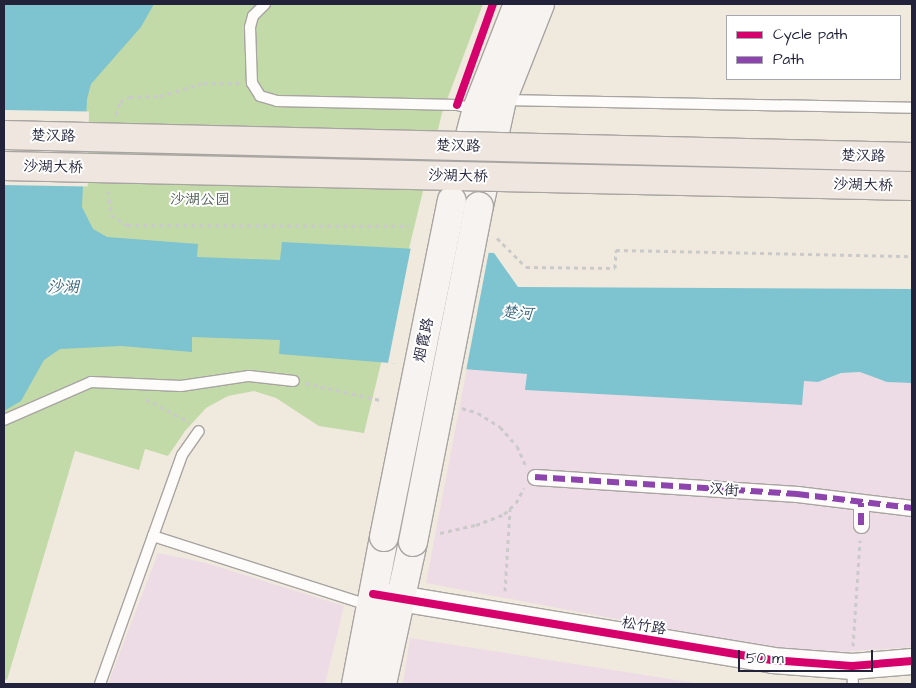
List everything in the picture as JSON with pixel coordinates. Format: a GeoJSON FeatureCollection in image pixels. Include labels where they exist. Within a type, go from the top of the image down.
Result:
{"type":"FeatureCollection","features":[{"type":"Feature","properties":{"kind":"main road","name":"烟霞路"},"geometry":{"type":"LineString","coordinates":[[382,684],[381,600],[384,537],[452,201],[489,104],[518,4]]}},
{"type":"Feature","properties":{"kind":"main road","name":"烟霞路"},"geometry":{"type":"LineString","coordinates":[[356,684],[381,600],[413,542],[479,206],[489,104],[540,4]]}},
{"type":"Feature","properties":{"kind":"main road","name":"楚汉路"},"geometry":{"type":"LineString","coordinates":[[4,135],[912,157]]}},
{"type":"Feature","properties":{"kind":"main road","name":"沙湖大桥"},"geometry":{"type":"LineString","coordinates":[[4,166],[912,186]]}},
{"type":"Feature","properties":{"kind":"street","name":"汉街"},"geometry":{"type":"LineString","coordinates":[[528,477],[797,494],[912,508]]}},
{"type":"Feature","properties":{"kind":"street"},"geometry":{"type":"LineString","coordinates":[[861,525],[862,503]]}},
{"type":"Feature","properties":{"kind":"street","name":"松竹路"},"geometry":{"type":"LineString","coordinates":[[381,600],[852,675],[912,661]]}},
{"type":"Feature","properties":{"kind":"lane"},"geometry":{"type":"LineString","coordinates":[[265,4],[254,16],[250,27],[252,84],[260,96],[277,101],[457,105],[912,108]]}},
{"type":"Feature","properties":{"kind":"lane"},"geometry":{"type":"LineString","coordinates":[[4,420],[91,382],[181,386],[249,376],[294,381]]}},
{"type":"Feature","properties":{"kind":"lane"},"geometry":{"type":"LineString","coordinates":[[100,684],[182,455],[199,431]]}},
{"type":"Feature","properties":{"kind":"lane"},"geometry":{"type":"LineString","coordinates":[[153,536],[381,600]]}},
{"type":"Feature","properties":{"kind":"path"},"geometry":{"type":"LineString","coordinates":[[497,238],[526,267],[615,268],[616,250],[912,256]]}},
{"type":"Feature","properties":{"kind":"path"},"geometry":{"type":"LineString","coordinates":[[294,381],[380,400]]}},
{"type":"Feature","properties":{"kind":"path"},"geometry":{"type":"LineString","coordinates":[[134,384],[140,396],[199,431]]}},
{"type":"Feature","properties":{"kind":"path"},"geometry":{"type":"LineString","coordinates":[[459,408],[478,413],[500,427],[517,446],[528,477],[510,509],[505,591]]}},
{"type":"Feature","properties":{"kind":"path"},"geometry":{"type":"LineString","coordinates":[[440,532],[489,521],[510,509]]}},
{"type":"Feature","properties":{"kind":"path"},"geometry":{"type":"LineString","coordinates":[[852,675],[861,525]]}},
{"type":"Feature","properties":{"kind":"shaded area"},"geometry":{"type":"Polygon","coordinates":[[[467,368],[527,374],[526,390],[802,405],[803,381],[818,382],[841,373],[860,372],[887,382],[912,383],[912,647],[839,652],[769,648],[426,583],[467,368]]]}},
{"type":"Feature","properties":{"kind":"shaded area"},"geometry":{"type":"Polygon","coordinates":[[[158,553],[206,563],[344,606],[325,684],[108,684],[158,553]]]}},
{"type":"Feature","properties":{"kind":"shaded area"},"geometry":{"type":"Polygon","coordinates":[[[410,638],[701,684],[403,684],[410,638]]]}},
{"type":"Feature","properties":{"kind":"green space","name":"沙湖公园"},"geometry":{"type":"Polygon","coordinates":[[[4,4],[483,4],[442,113],[364,433],[319,426],[276,398],[254,391],[228,396],[206,408],[185,431],[168,456],[145,449],[139,470],[75,451],[7,680],[4,679],[4,4]]]}},
{"type":"Feature","properties":{"kind":"water"},"geometry":{"type":"Polygon","coordinates":[[[4,4],[154,4],[141,27],[91,84],[87,99],[82,207],[93,229],[107,237],[198,244],[197,257],[280,260],[282,242],[494,253],[518,287],[912,289],[912,383],[887,382],[860,372],[841,373],[818,382],[804,381],[802,405],[525,390],[527,374],[279,354],[280,340],[192,337],[192,352],[121,346],[60,349],[44,360],[21,401],[4,411],[4,4]]]}},
{"type":"Feature","properties":{"kind":"pier"},"geometry":{"type":"Polygon","coordinates":[[[4,110],[89,111],[88,186],[4,185],[4,110]]]}},
{"type":"Feature","properties":{"kind":"pier"},"geometry":{"type":"Polygon","coordinates":[[[411,247],[489,251],[466,371],[388,363],[411,247]]]}},
{"type":"Feature","properties":{"kind":"marked path"},"geometry":{"type":"LineString","coordinates":[[535,477],[797,494],[912,508]]}},
{"type":"Feature","properties":{"kind":"marked path"},"geometry":{"type":"LineString","coordinates":[[861,503],[861,525]]}},
{"type":"Feature","properties":{"kind":"cycle path"},"geometry":{"type":"LineString","coordinates":[[457,105],[493,4]]}},
{"type":"Feature","properties":{"kind":"cycle path"},"geometry":{"type":"LineString","coordinates":[[373,594],[772,660],[852,666],[912,661]]}},
{"type":"Feature","properties":{"kind":"water label","name":"沙湖"},"geometry":{"type":"Point","coordinates":[63,287]}},
{"type":"Feature","properties":{"kind":"water label","name":"楚河"},"geometry":{"type":"Point","coordinates":[517,313]}}]}
